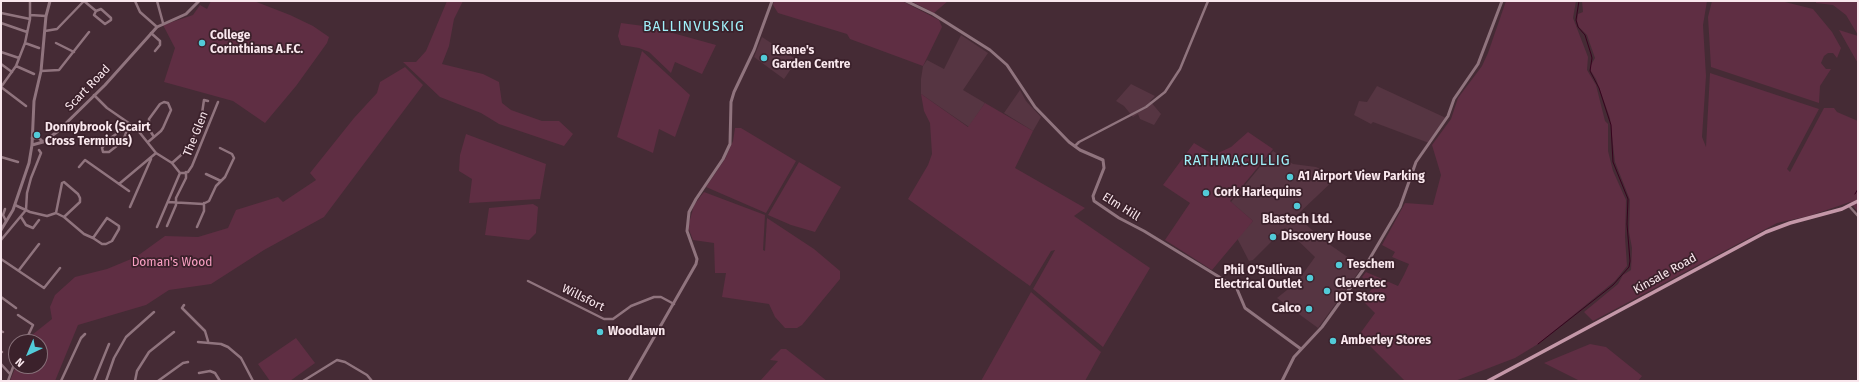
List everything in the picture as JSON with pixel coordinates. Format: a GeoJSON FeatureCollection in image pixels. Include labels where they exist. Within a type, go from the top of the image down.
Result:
{"type":"FeatureCollection","features":[{"type":"Feature","properties":{"kind":"main road","name":"Kinsale Road"},"geometry":{"type":"LineString","coordinates":[[1488,381],[1755,237],[1790,223],[1849,206],[1858,201]]}},
{"type":"Feature","properties":{"kind":"street"},"geometry":{"type":"LineString","coordinates":[[26,106],[1,87],[16,66],[25,43],[30,17],[30,1]]}},
{"type":"Feature","properties":{"kind":"street"},"geometry":{"type":"LineString","coordinates":[[1,230],[7,222],[15,205],[26,171],[32,145],[34,101],[41,71],[46,16],[50,1]]}},
{"type":"Feature","properties":{"kind":"street"},"geometry":{"type":"LineString","coordinates":[[45,31],[57,29],[84,1],[96,11]]}},
{"type":"Feature","properties":{"kind":"street"},"geometry":{"type":"LineString","coordinates":[[135,1],[140,12],[157,27]]}},
{"type":"Feature","properties":{"kind":"street"},"geometry":{"type":"LineString","coordinates":[[157,1],[162,23]]}},
{"type":"Feature","properties":{"kind":"street","name":"Scart Road"},"geometry":{"type":"LineString","coordinates":[[43,142],[57,132],[94,95],[157,27],[162,23],[186,14],[199,1]]}},
{"type":"Feature","properties":{"kind":"street"},"geometry":{"type":"LineString","coordinates":[[629,381],[696,264],[697,258],[687,231],[686,221],[696,199],[723,159],[730,144],[731,102],[734,92],[754,50],[772,1]]}},
{"type":"Feature","properties":{"kind":"street","name":"Elm Hill"},"geometry":{"type":"LineString","coordinates":[[906,1],[974,38],[1000,58],[1007,65],[1029,100],[1075,146],[1103,160],[1105,164],[1093,196],[1094,201],[1119,218],[1234,286],[1237,289],[1245,308],[1301,349]]}},
{"type":"Feature","properties":{"kind":"street"},"geometry":{"type":"LineString","coordinates":[[1075,146],[1079,142],[1146,108],[1165,92],[1180,69],[1208,1]]}},
{"type":"Feature","properties":{"kind":"street"},"geometry":{"type":"LineString","coordinates":[[1282,381],[1294,357],[1322,327],[1363,270],[1400,207],[1416,162],[1448,116],[1454,99],[1478,64],[1502,1]]}},
{"type":"Feature","properties":{"kind":"street"},"geometry":{"type":"LineString","coordinates":[[101,9],[111,18],[111,20],[105,24],[94,15],[96,11],[101,9]]}},
{"type":"Feature","properties":{"kind":"street"},"geometry":{"type":"LineString","coordinates":[[1,13],[30,17],[46,16]]}},
{"type":"Feature","properties":{"kind":"street"},"geometry":{"type":"LineString","coordinates":[[1,24],[27,32]]}},
{"type":"Feature","properties":{"kind":"street"},"geometry":{"type":"LineString","coordinates":[[41,71],[59,70],[89,32]]}},
{"type":"Feature","properties":{"kind":"street"},"geometry":{"type":"LineString","coordinates":[[151,33],[160,42],[160,45],[155,51]]}},
{"type":"Feature","properties":{"kind":"street"},"geometry":{"type":"LineString","coordinates":[[25,43],[39,48]]}},
{"type":"Feature","properties":{"kind":"street"},"geometry":{"type":"LineString","coordinates":[[56,43],[74,52]]}},
{"type":"Feature","properties":{"kind":"street"},"geometry":{"type":"LineString","coordinates":[[1,52],[19,58]]}},
{"type":"Feature","properties":{"kind":"street"},"geometry":{"type":"LineString","coordinates":[[1,64],[12,72]]}},
{"type":"Feature","properties":{"kind":"street"},"geometry":{"type":"LineString","coordinates":[[16,66],[34,74]]}},
{"type":"Feature","properties":{"kind":"street"},"geometry":{"type":"LineString","coordinates":[[94,95],[107,108],[131,124],[156,153],[172,163],[180,173]]}},
{"type":"Feature","properties":{"kind":"street"},"geometry":{"type":"LineString","coordinates":[[172,163],[189,148],[201,120],[204,100],[208,101]]}},
{"type":"Feature","properties":{"kind":"street"},"geometry":{"type":"LineString","coordinates":[[148,142],[154,137],[161,131],[168,119],[171,110],[168,103],[164,102],[160,104],[149,119],[149,130],[154,137]]}},
{"type":"Feature","properties":{"kind":"street","name":"The Glen"},"geometry":{"type":"LineString","coordinates":[[167,226],[176,203],[176,198],[186,178],[187,172],[192,166],[218,102]]}},
{"type":"Feature","properties":{"kind":"street"},"geometry":{"type":"LineString","coordinates":[[127,130],[122,130],[108,139],[102,148],[104,152],[109,152],[120,144],[127,134],[127,130],[131,124]]}},
{"type":"Feature","properties":{"kind":"street"},"geometry":{"type":"LineString","coordinates":[[32,138],[39,138],[43,142]]}},
{"type":"Feature","properties":{"kind":"street"},"geometry":{"type":"LineString","coordinates":[[32,145],[43,142]]}},
{"type":"Feature","properties":{"kind":"street"},"geometry":{"type":"LineString","coordinates":[[168,202],[204,203],[211,198],[225,177],[234,158],[232,154],[220,148]]}},
{"type":"Feature","properties":{"kind":"street"},"geometry":{"type":"LineString","coordinates":[[1,240],[26,210],[29,185],[41,153],[39,150]]}},
{"type":"Feature","properties":{"kind":"street"},"geometry":{"type":"LineString","coordinates":[[119,184],[151,159],[156,153]]}},
{"type":"Feature","properties":{"kind":"street"},"geometry":{"type":"LineString","coordinates":[[1,157],[18,162]]}},
{"type":"Feature","properties":{"kind":"street"},"geometry":{"type":"LineString","coordinates":[[130,207],[151,159]]}},
{"type":"Feature","properties":{"kind":"street"},"geometry":{"type":"LineString","coordinates":[[79,167],[85,160],[129,191]]}},
{"type":"Feature","properties":{"kind":"street"},"geometry":{"type":"LineString","coordinates":[[180,173],[187,172]]}},
{"type":"Feature","properties":{"kind":"street"},"geometry":{"type":"LineString","coordinates":[[157,227],[180,173]]}},
{"type":"Feature","properties":{"kind":"street"},"geometry":{"type":"LineString","coordinates":[[206,174],[221,181]]}},
{"type":"Feature","properties":{"kind":"street"},"geometry":{"type":"LineString","coordinates":[[56,213],[62,183],[64,182],[78,194],[80,198],[80,202],[64,217]]}},
{"type":"Feature","properties":{"kind":"street"},"geometry":{"type":"LineString","coordinates":[[197,227],[204,211],[204,203]]}},
{"type":"Feature","properties":{"kind":"street"},"geometry":{"type":"LineString","coordinates":[[15,205],[47,216],[56,213],[64,217],[84,234],[102,244],[110,243],[118,232],[119,226],[107,218],[93,238]]}},
{"type":"Feature","properties":{"kind":"street"},"geometry":{"type":"LineString","coordinates":[[1849,206],[1858,216]]}},
{"type":"Feature","properties":{"kind":"street"},"geometry":{"type":"LineString","coordinates":[[5,209],[4,217],[7,222]]}},
{"type":"Feature","properties":{"kind":"street"},"geometry":{"type":"LineString","coordinates":[[21,217],[26,225],[33,228],[39,220]]}},
{"type":"Feature","properties":{"kind":"street"},"geometry":{"type":"LineString","coordinates":[[19,270],[39,244]]}},
{"type":"Feature","properties":{"kind":"street"},"geometry":{"type":"LineString","coordinates":[[1,259],[44,288],[60,268]]}},
{"type":"Feature","properties":{"kind":"street","name":"Willsfort"},"geometry":{"type":"LineString","coordinates":[[528,281],[604,319],[613,319],[631,306],[654,297],[662,297],[674,304]]}},
{"type":"Feature","properties":{"kind":"street"},"geometry":{"type":"LineString","coordinates":[[1,297],[16,308]]}},
{"type":"Feature","properties":{"kind":"street"},"geometry":{"type":"LineString","coordinates":[[184,305],[182,308],[206,331],[208,341]]}},
{"type":"Feature","properties":{"kind":"street"},"geometry":{"type":"LineString","coordinates":[[106,381],[114,358],[126,337],[154,312]]}},
{"type":"Feature","properties":{"kind":"street"},"geometry":{"type":"LineString","coordinates":[[18,315],[33,326],[29,334]]}},
{"type":"Feature","properties":{"kind":"street"},"geometry":{"type":"LineString","coordinates":[[134,381],[137,371],[149,352],[174,332]]}},
{"type":"Feature","properties":{"kind":"street"},"geometry":{"type":"LineString","coordinates":[[61,381],[81,338],[85,334]]}},
{"type":"Feature","properties":{"kind":"street"},"geometry":{"type":"LineString","coordinates":[[198,342],[208,341],[222,344],[235,352],[244,362],[253,381]]}},
{"type":"Feature","properties":{"kind":"street"},"geometry":{"type":"LineString","coordinates":[[94,381],[109,350],[109,344]]}},
{"type":"Feature","properties":{"kind":"street"},"geometry":{"type":"LineString","coordinates":[[304,381],[308,380],[337,360],[345,362],[367,375],[372,381]]}},
{"type":"Feature","properties":{"kind":"street"},"geometry":{"type":"LineString","coordinates":[[158,381],[183,363],[188,362]]}},
{"type":"Feature","properties":{"kind":"street"},"geometry":{"type":"LineString","coordinates":[[1,364],[8,372]]}},
{"type":"Feature","properties":{"kind":"street"},"geometry":{"type":"LineString","coordinates":[[199,373],[210,371],[215,373],[220,381]]}},
{"type":"Feature","properties":{"kind":"street"},"geometry":{"type":"LineString","coordinates":[[8,381],[10,374]]}},
{"type":"Feature","properties":{"kind":"shaded area"},"geometry":{"type":"Polygon","coordinates":[[[961,35],[988,53],[963,90],[985,103],[969,127],[921,94],[923,66],[927,60],[944,69],[961,35]]]}},
{"type":"Feature","properties":{"kind":"shaded area"},"geometry":{"type":"Polygon","coordinates":[[[762,37],[797,60],[784,79],[754,57],[762,37]]]}},
{"type":"Feature","properties":{"kind":"shaded area"},"geometry":{"type":"Polygon","coordinates":[[[1131,84],[1155,96],[1150,101],[1161,114],[1154,125],[1140,119],[1138,114],[1133,117],[1124,106],[1116,101],[1131,84]]]}},
{"type":"Feature","properties":{"kind":"shaded area"},"geometry":{"type":"Polygon","coordinates":[[[1377,86],[1446,118],[1429,143],[1373,122],[1371,124],[1354,115],[1359,101],[1367,102],[1377,86]]]}},
{"type":"Feature","properties":{"kind":"shaded area"},"geometry":{"type":"Polygon","coordinates":[[[1020,90],[1026,101],[1041,117],[1033,131],[1004,113],[1020,90]]]}},
{"type":"Feature","properties":{"kind":"shaded area"},"geometry":{"type":"Polygon","coordinates":[[[1273,151],[1293,164],[1316,167],[1337,177],[1296,216],[1326,242],[1359,265],[1363,266],[1318,328],[1277,298],[1297,282],[1315,257],[1285,228],[1253,260],[1249,261],[1237,238],[1253,221],[1231,202],[1273,151]]]}},
{"type":"Feature","properties":{"kind":"green space"},"geometry":{"type":"Polygon","coordinates":[[[211,1],[254,1],[313,26],[329,37],[327,43],[296,86],[265,123],[233,101],[164,82],[175,48],[163,25],[193,15],[200,5],[207,9],[211,1]]]}},
{"type":"Feature","properties":{"kind":"green space"},"geometry":{"type":"Polygon","coordinates":[[[447,1],[463,1],[454,19],[449,46],[442,64],[483,74],[499,82],[502,103],[511,110],[542,121],[559,121],[573,134],[564,146],[499,124],[481,113],[440,97],[403,62],[416,62],[426,51],[447,1]]]}},
{"type":"Feature","properties":{"kind":"green space"},"geometry":{"type":"Polygon","coordinates":[[[774,1],[902,1],[939,20],[942,27],[923,66],[850,39],[847,34],[778,13],[773,5],[774,1]]]}},
{"type":"Feature","properties":{"kind":"green space"},"geometry":{"type":"Polygon","coordinates":[[[911,1],[948,1],[934,13],[911,1]]]}},
{"type":"Feature","properties":{"kind":"green space"},"geometry":{"type":"Polygon","coordinates":[[[1506,1],[1576,1],[1573,18],[1588,57],[1587,70],[1596,85],[1605,121],[1608,124],[1608,151],[1613,171],[1626,200],[1625,237],[1627,266],[1615,281],[1538,344],[1515,358],[1455,381],[1405,381],[1359,335],[1375,313],[1363,301],[1373,287],[1362,277],[1366,272],[1398,286],[1404,275],[1409,264],[1392,257],[1395,252],[1382,245],[1405,203],[1433,205],[1441,175],[1432,145],[1451,119],[1458,98],[1482,66],[1506,1]]]}},
{"type":"Feature","properties":{"kind":"green space"},"geometry":{"type":"Polygon","coordinates":[[[1582,1],[1707,1],[1703,25],[1706,76],[1702,137],[1706,147],[1710,73],[1819,109],[1787,169],[1790,172],[1824,108],[1834,108],[1837,112],[1858,121],[1858,212],[1850,202],[1809,216],[1777,223],[1593,321],[1584,312],[1618,284],[1623,275],[1631,270],[1632,248],[1629,232],[1630,200],[1615,162],[1610,118],[1596,79],[1591,71],[1591,65],[1595,58],[1587,35],[1579,27],[1577,21],[1578,14],[1583,12],[1582,1]]]}},
{"type":"Feature","properties":{"kind":"green space"},"geometry":{"type":"Polygon","coordinates":[[[1712,1],[1781,1],[1813,9],[1832,32],[1841,48],[1837,58],[1833,53],[1828,53],[1824,56],[1821,63],[1826,69],[1831,69],[1820,86],[1819,103],[1711,67],[1708,17],[1712,1]]]}},
{"type":"Feature","properties":{"kind":"green space"},"geometry":{"type":"Polygon","coordinates":[[[1816,1],[1858,1],[1858,35],[1846,15],[1833,5],[1816,3],[1816,1]]]}},
{"type":"Feature","properties":{"kind":"green space"},"geometry":{"type":"Polygon","coordinates":[[[621,23],[651,27],[716,45],[702,74],[675,62],[671,73],[649,52],[639,48],[621,45],[618,36],[621,23]]]}},
{"type":"Feature","properties":{"kind":"green space"},"geometry":{"type":"Polygon","coordinates":[[[1839,30],[1858,36],[1858,63],[1856,60],[1839,30]]]}},
{"type":"Feature","properties":{"kind":"green space"},"geometry":{"type":"Polygon","coordinates":[[[642,51],[690,95],[675,137],[659,129],[653,153],[617,137],[642,51]]]}},
{"type":"Feature","properties":{"kind":"green space","name":"Doman's Wood"},"geometry":{"type":"Polygon","coordinates":[[[405,67],[423,85],[324,217],[264,250],[211,284],[169,290],[146,305],[78,325],[55,381],[10,381],[13,374],[48,374],[48,334],[33,334],[52,319],[50,307],[55,295],[75,277],[107,269],[136,257],[165,236],[198,237],[228,228],[236,210],[278,197],[283,202],[316,180],[310,173],[354,118],[377,93],[380,82],[405,67]]]}},
{"type":"Feature","properties":{"kind":"green space"},"geometry":{"type":"Polygon","coordinates":[[[921,94],[968,127],[985,103],[1033,131],[1015,168],[1085,208],[1074,216],[1150,268],[1103,347],[1033,289],[1055,250],[1051,251],[1030,286],[908,199],[928,165],[932,154],[930,123],[924,111],[921,94]]]}},
{"type":"Feature","properties":{"kind":"green space"},"geometry":{"type":"Polygon","coordinates":[[[735,128],[741,128],[796,161],[766,213],[706,187],[725,159],[733,141],[735,128]]]}},
{"type":"Feature","properties":{"kind":"green space","name":"Cork Harlequins"},"geometry":{"type":"Polygon","coordinates":[[[1248,132],[1273,149],[1230,201],[1253,221],[1212,270],[1165,240],[1190,203],[1163,185],[1194,143],[1214,155],[1231,147],[1248,132]]]}},
{"type":"Feature","properties":{"kind":"green space"},"geometry":{"type":"Polygon","coordinates":[[[466,134],[546,164],[540,199],[469,203],[472,179],[459,171],[460,155],[466,134]]]}},
{"type":"Feature","properties":{"kind":"green space"},"geometry":{"type":"Polygon","coordinates":[[[799,162],[841,187],[815,232],[791,225],[768,215],[799,162]]]}},
{"type":"Feature","properties":{"kind":"green space"},"geometry":{"type":"Polygon","coordinates":[[[704,192],[765,215],[763,250],[765,251],[767,218],[814,249],[840,271],[840,279],[802,325],[797,328],[785,328],[775,317],[769,304],[722,297],[726,273],[715,273],[714,243],[693,240],[688,227],[694,205],[704,192]]]}},
{"type":"Feature","properties":{"kind":"green space"},"geometry":{"type":"Polygon","coordinates":[[[533,204],[538,207],[536,233],[529,240],[485,235],[489,208],[533,204]]]}},
{"type":"Feature","properties":{"kind":"green space"},"geometry":{"type":"Polygon","coordinates":[[[1031,292],[1101,352],[1085,381],[981,381],[1031,292]]]}},
{"type":"Feature","properties":{"kind":"green space"},"geometry":{"type":"Polygon","coordinates":[[[296,338],[315,363],[290,381],[270,381],[258,364],[296,338]]]}},
{"type":"Feature","properties":{"kind":"green space"},"geometry":{"type":"Polygon","coordinates":[[[1590,344],[1606,347],[1642,376],[1638,381],[1580,381],[1544,363],[1590,344]]]}},
{"type":"Feature","properties":{"kind":"green space"},"geometry":{"type":"Polygon","coordinates":[[[781,349],[786,349],[827,381],[760,381],[778,361],[770,360],[781,349]]]}},
{"type":"Feature","properties":{"kind":"waterway"},"geometry":{"type":"LineString","coordinates":[[1538,344],[1613,285],[1629,267],[1630,261],[1627,224],[1628,199],[1613,162],[1611,125],[1599,88],[1590,71],[1592,58],[1591,54],[1585,35],[1578,27],[1576,20],[1579,1]]}},
{"type":"Feature","properties":{"kind":"waterway"},"geometry":{"type":"LineString","coordinates":[[1855,194],[1858,189]]}},
{"type":"Feature","properties":{"kind":"place","name":"College Corinthians A.F.C."},"geometry":{"type":"Point","coordinates":[202,43]}},
{"type":"Feature","properties":{"kind":"place","name":"Keane's Garden Centre"},"geometry":{"type":"Point","coordinates":[764,58]}},
{"type":"Feature","properties":{"kind":"place","name":"Donnybrook (Scairt Cross Terminus)"},"geometry":{"type":"Point","coordinates":[37,135]}},
{"type":"Feature","properties":{"kind":"place","name":"A1 Airport View Parking"},"geometry":{"type":"Point","coordinates":[1290,177]}},
{"type":"Feature","properties":{"kind":"place","name":"Cork Harlequins"},"geometry":{"type":"Point","coordinates":[1206,193]}},
{"type":"Feature","properties":{"kind":"place","name":"Blastech Ltd."},"geometry":{"type":"Point","coordinates":[1297,206]}},
{"type":"Feature","properties":{"kind":"place","name":"Discovery House"},"geometry":{"type":"Point","coordinates":[1273,237]}},
{"type":"Feature","properties":{"kind":"place","name":"Teschem"},"geometry":{"type":"Point","coordinates":[1339,265]}},
{"type":"Feature","properties":{"kind":"place","name":"Phil O'Sullivan Electrical Outlet"},"geometry":{"type":"Point","coordinates":[1310,278]}},
{"type":"Feature","properties":{"kind":"place","name":"Clevertec IOT Store"},"geometry":{"type":"Point","coordinates":[1327,291]}},
{"type":"Feature","properties":{"kind":"place","name":"Calco"},"geometry":{"type":"Point","coordinates":[1309,309]}},
{"type":"Feature","properties":{"kind":"place","name":"Woodlawn"},"geometry":{"type":"Point","coordinates":[600,332]}},
{"type":"Feature","properties":{"kind":"place","name":"Amberley Stores"},"geometry":{"type":"Point","coordinates":[1333,341]}},
{"type":"Feature","properties":{"kind":"district","name":"BALLINVUSKIG"},"geometry":{"type":"Point","coordinates":[694,27]}},
{"type":"Feature","properties":{"kind":"district","name":"RATHMACULLIG"},"geometry":{"type":"Point","coordinates":[1237,161]}}]}
